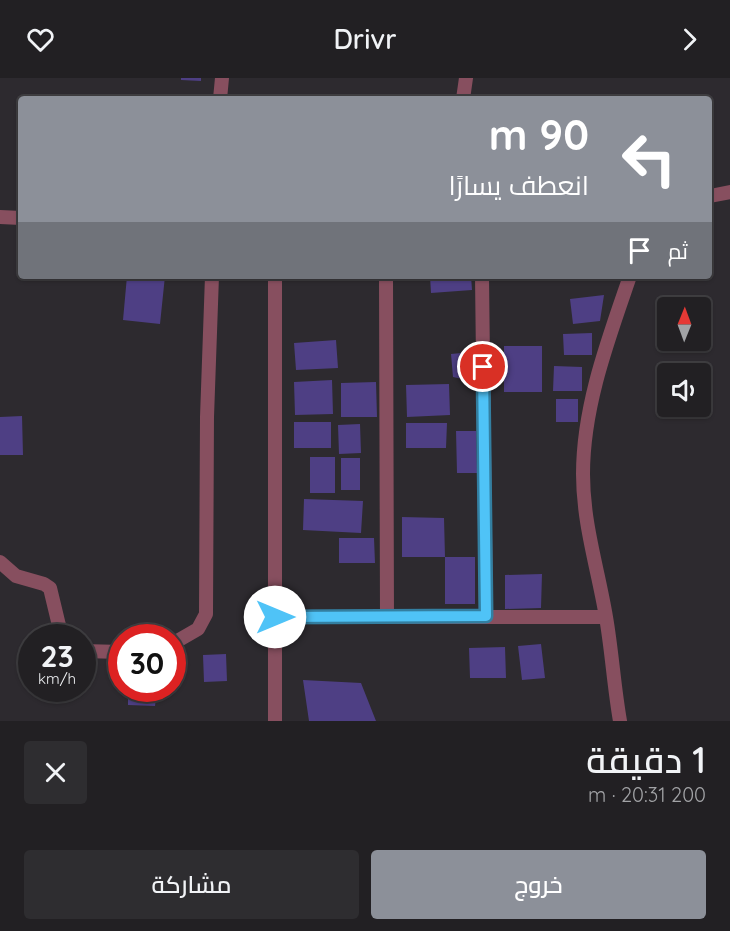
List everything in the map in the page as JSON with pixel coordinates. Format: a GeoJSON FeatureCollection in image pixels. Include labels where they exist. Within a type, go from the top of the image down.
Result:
{"type":"FeatureCollection","features":[{"type":"Feature","properties":{"kind":"street"},"geometry":{"type":"LineString","coordinates":[[220,96],[222,78]]}},
{"type":"Feature","properties":{"kind":"street"},"geometry":{"type":"LineString","coordinates":[[463,96],[466,78]]}},
{"type":"Feature","properties":{"kind":"street"},"geometry":{"type":"LineString","coordinates":[[712,196],[730,192]]}},
{"type":"Feature","properties":{"kind":"street"},"geometry":{"type":"LineString","coordinates":[[0,217],[18,218]]}},
{"type":"Feature","properties":{"kind":"street"},"geometry":{"type":"LineString","coordinates":[[186,636],[198,629],[206,614],[207,417],[213,279]]}},
{"type":"Feature","properties":{"kind":"street"},"geometry":{"type":"LineString","coordinates":[[274,279],[275,721]]}},
{"type":"Feature","properties":{"kind":"street"},"geometry":{"type":"LineString","coordinates":[[386,279],[387,617]]}},
{"type":"Feature","properties":{"kind":"street"},"geometry":{"type":"LineString","coordinates":[[482,279],[486,616]]}},
{"type":"Feature","properties":{"kind":"street"},"geometry":{"type":"LineString","coordinates":[[620,721],[606,616],[585,514],[583,473],[588,419],[601,363],[629,279]]}},
{"type":"Feature","properties":{"kind":"street"},"geometry":{"type":"LineString","coordinates":[[0,562],[16,576],[50,588],[59,624]]}},
{"type":"Feature","properties":{"kind":"street"},"geometry":{"type":"LineString","coordinates":[[275,617],[606,616]]}},
{"type":"Feature","properties":{"kind":"building"},"geometry":{"type":"Polygon","coordinates":[[[181,78],[201,78],[201,81],[181,80],[181,78]]]}},
{"type":"Feature","properties":{"kind":"building"},"geometry":{"type":"Polygon","coordinates":[[[127,279],[165,279],[160,324],[123,320],[127,279]]]}},
{"type":"Feature","properties":{"kind":"building"},"geometry":{"type":"Polygon","coordinates":[[[430,279],[471,279],[472,290],[431,293],[430,279]]]}},
{"type":"Feature","properties":{"kind":"building"},"geometry":{"type":"Polygon","coordinates":[[[604,295],[600,321],[573,324],[570,299],[604,295]]]}},
{"type":"Feature","properties":{"kind":"building"},"geometry":{"type":"Polygon","coordinates":[[[592,333],[592,355],[564,355],[563,334],[592,333]]]}},
{"type":"Feature","properties":{"kind":"building"},"geometry":{"type":"Polygon","coordinates":[[[336,340],[338,368],[296,370],[294,343],[336,340]]]}},
{"type":"Feature","properties":{"kind":"building"},"geometry":{"type":"Polygon","coordinates":[[[504,346],[542,346],[542,392],[504,392],[504,346]]]}},
{"type":"Feature","properties":{"kind":"building"},"geometry":{"type":"Polygon","coordinates":[[[472,352],[476,382],[453,377],[451,354],[472,352]]]}},
{"type":"Feature","properties":{"kind":"building"},"geometry":{"type":"Polygon","coordinates":[[[554,366],[582,367],[582,391],[553,391],[554,366]]]}},
{"type":"Feature","properties":{"kind":"building"},"geometry":{"type":"Polygon","coordinates":[[[332,380],[333,414],[295,415],[294,382],[332,380]]]}},
{"type":"Feature","properties":{"kind":"building"},"geometry":{"type":"Polygon","coordinates":[[[376,382],[377,417],[341,417],[341,383],[376,382]]]}},
{"type":"Feature","properties":{"kind":"building"},"geometry":{"type":"Polygon","coordinates":[[[449,384],[450,415],[407,417],[406,385],[449,384]]]}},
{"type":"Feature","properties":{"kind":"building"},"geometry":{"type":"Polygon","coordinates":[[[556,399],[578,399],[578,422],[556,422],[556,399]]]}},
{"type":"Feature","properties":{"kind":"building"},"geometry":{"type":"Polygon","coordinates":[[[22,416],[23,455],[0,455],[0,417],[22,416]]]}},
{"type":"Feature","properties":{"kind":"building"},"geometry":{"type":"Polygon","coordinates":[[[294,422],[331,422],[331,448],[294,448],[294,422]]]}},
{"type":"Feature","properties":{"kind":"building"},"geometry":{"type":"Polygon","coordinates":[[[406,423],[447,423],[446,448],[406,448],[406,423]]]}},
{"type":"Feature","properties":{"kind":"building"},"geometry":{"type":"Polygon","coordinates":[[[360,424],[361,453],[339,454],[338,425],[360,424]]]}},
{"type":"Feature","properties":{"kind":"building"},"geometry":{"type":"Polygon","coordinates":[[[456,431],[476,431],[477,473],[457,473],[456,431]]]}},
{"type":"Feature","properties":{"kind":"building"},"geometry":{"type":"Polygon","coordinates":[[[310,457],[335,457],[335,493],[310,493],[310,457]]]}},
{"type":"Feature","properties":{"kind":"building"},"geometry":{"type":"Polygon","coordinates":[[[341,458],[360,458],[360,490],[341,490],[341,458]]]}},
{"type":"Feature","properties":{"kind":"building"},"geometry":{"type":"Polygon","coordinates":[[[304,499],[363,501],[361,533],[303,530],[304,499]]]}},
{"type":"Feature","properties":{"kind":"building"},"geometry":{"type":"Polygon","coordinates":[[[402,517],[444,518],[445,557],[402,557],[402,517]]]}},
{"type":"Feature","properties":{"kind":"building"},"geometry":{"type":"Polygon","coordinates":[[[339,538],[374,538],[375,563],[339,563],[339,538]]]}},
{"type":"Feature","properties":{"kind":"building"},"geometry":{"type":"Polygon","coordinates":[[[445,557],[475,557],[475,604],[445,604],[445,557]]]}},
{"type":"Feature","properties":{"kind":"building"},"geometry":{"type":"Polygon","coordinates":[[[542,574],[541,608],[505,609],[505,575],[542,574]]]}},
{"type":"Feature","properties":{"kind":"building"},"geometry":{"type":"Polygon","coordinates":[[[541,644],[545,678],[522,680],[518,646],[541,644]]]}},
{"type":"Feature","properties":{"kind":"building"},"geometry":{"type":"Polygon","coordinates":[[[505,647],[506,678],[470,678],[469,648],[505,647]]]}},
{"type":"Feature","properties":{"kind":"building"},"geometry":{"type":"Polygon","coordinates":[[[226,654],[227,681],[204,682],[203,655],[226,654]]]}},
{"type":"Feature","properties":{"kind":"building"},"geometry":{"type":"Polygon","coordinates":[[[303,680],[361,683],[376,721],[309,721],[303,680]]]}},
{"type":"Feature","properties":{"kind":"building"},"geometry":{"type":"Polygon","coordinates":[[[128,702],[156,702],[155,706],[128,705],[128,702]]]}},
{"type":"Feature","properties":{"kind":"route"},"geometry":{"type":"LineString","coordinates":[[275,617],[486,616],[483,367]]}}]}
